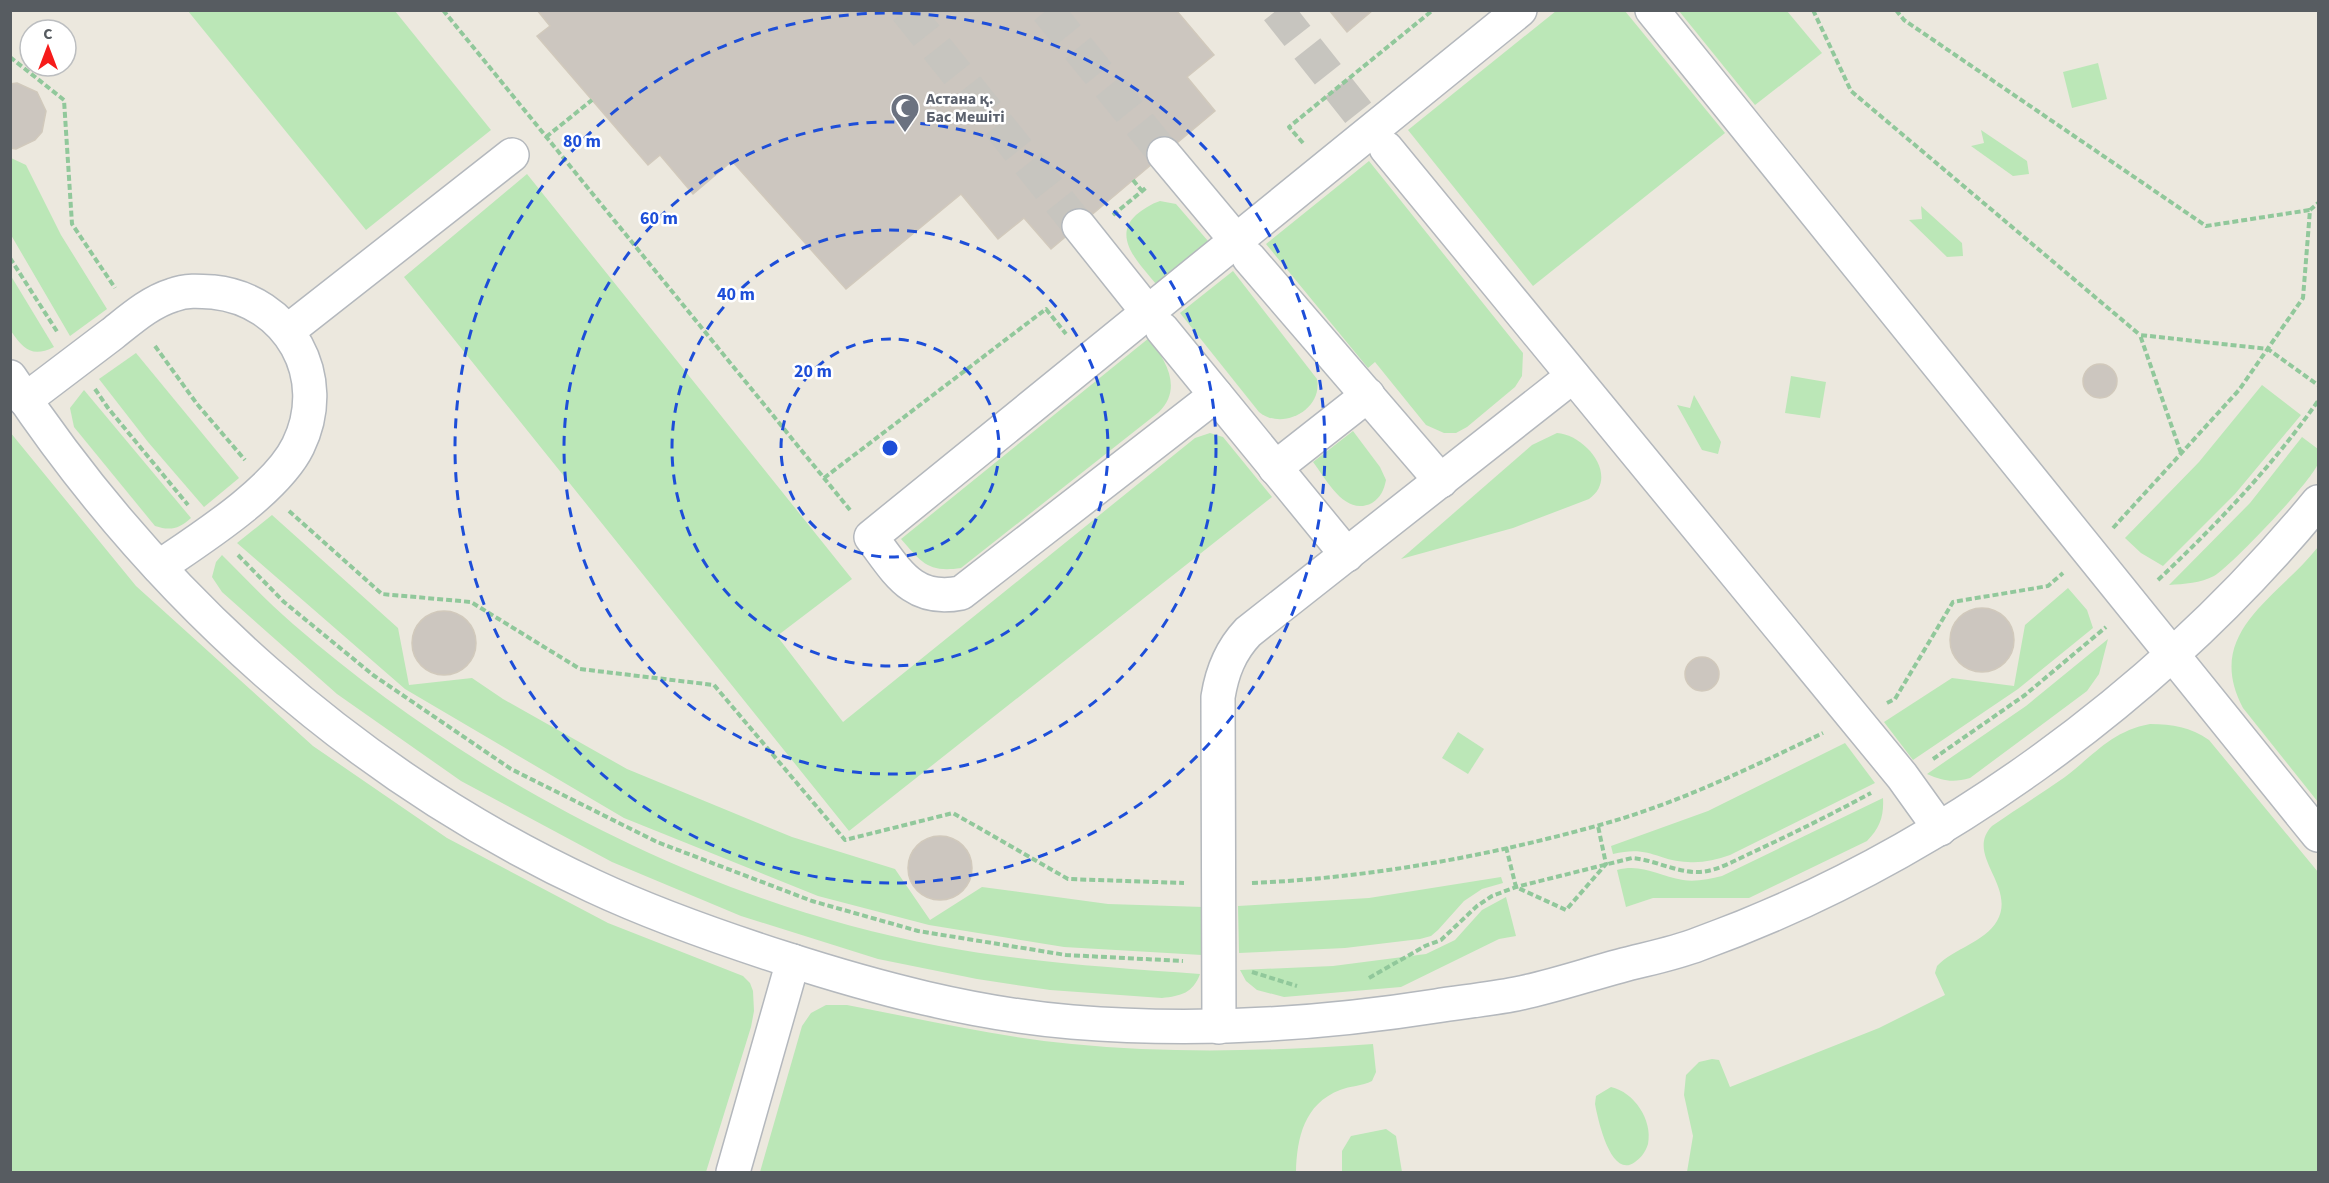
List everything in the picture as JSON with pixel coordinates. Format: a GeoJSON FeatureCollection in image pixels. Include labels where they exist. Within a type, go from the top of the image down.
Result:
{"type":"FeatureCollection","features":[{"type":"Feature","properties":{"kind":"lane"},"geometry":{"type":"LineString","coordinates":[[1216,394],[961,593],[937,596],[908,584],[871,537],[1520,10]]}},
{"type":"Feature","properties":{"kind":"lane"},"geometry":{"type":"LineString","coordinates":[[1652,10],[2319,835]]}},
{"type":"Feature","properties":{"kind":"lane"},"geometry":{"type":"LineString","coordinates":[[1386,148],[1902,776],[1940,829]]}},
{"type":"Feature","properties":{"kind":"lane"},"geometry":{"type":"LineString","coordinates":[[289,330],[512,155]]}},
{"type":"Feature","properties":{"kind":"lane"},"geometry":{"type":"LineString","coordinates":[[1169,160],[1225,228]]}},
{"type":"Feature","properties":{"kind":"lane"},"geometry":{"type":"LineString","coordinates":[[1083,231],[1138,300]]}},
{"type":"Feature","properties":{"kind":"lane"},"geometry":{"type":"LineString","coordinates":[[1249,258],[1441,481]]}},
{"type":"Feature","properties":{"kind":"lane"},"geometry":{"type":"LineString","coordinates":[[159,567],[213,530],[266,485],[289,462],[306,424],[310,398],[308,374],[289,330],[272,315],[249,301],[226,293],[195,290],[174,294],[156,302],[76,361],[18,389],[47,433],[116,521],[175,587],[252,662],[410,783],[501,839],[604,891],[698,930],[826,972],[962,1006],[1069,1022],[1219,1027],[1358,1018],[1517,994],[1695,946],[1804,900],[1940,829],[2077,736],[2173,656],[2297,528],[2319,502]]}},
{"type":"Feature","properties":{"kind":"lane"},"geometry":{"type":"LineString","coordinates":[[1162,329],[1347,555]]}},
{"type":"Feature","properties":{"kind":"lane"},"geometry":{"type":"LineString","coordinates":[[1219,1027],[1218,697],[1226,664],[1236,645],[1248,633],[1573,376]]}},
{"type":"Feature","properties":{"kind":"lane"},"geometry":{"type":"LineString","coordinates":[[1275,468],[1368,394]]}},
{"type":"Feature","properties":{"kind":"lane"},"geometry":{"type":"LineString","coordinates":[[733,1173],[793,961]]}},
{"type":"Feature","properties":{"kind":"path"},"geometry":{"type":"LineString","coordinates":[[443,10],[871,537]]}},
{"type":"Feature","properties":{"kind":"path"},"geometry":{"type":"LineString","coordinates":[[1325,169],[1289,127],[1433,10]]}},
{"type":"Feature","properties":{"kind":"path"},"geometry":{"type":"LineString","coordinates":[[1813,10],[1851,91],[2140,335],[2182,453]]}},
{"type":"Feature","properties":{"kind":"path"},"geometry":{"type":"LineString","coordinates":[[1896,10],[1904,20],[2206,226],[2310,210],[2319,203]]}},
{"type":"Feature","properties":{"kind":"path"},"geometry":{"type":"LineString","coordinates":[[10,57],[64,100],[72,224],[134,317],[198,404],[266,485],[291,512],[382,594],[471,602],[580,669],[714,685],[845,840],[953,813],[1068,879],[1219,884],[1315,880],[1448,860],[1598,826],[1720,782],[1895,699],[1953,602],[2048,586],[2108,535],[2240,390],[2303,298],[2310,210]]}},
{"type":"Feature","properties":{"kind":"path"},"geometry":{"type":"LineString","coordinates":[[546,137],[592,100]]}},
{"type":"Feature","properties":{"kind":"path"},"geometry":{"type":"LineString","coordinates":[[1083,231],[1142,191],[1169,160]]}},
{"type":"Feature","properties":{"kind":"path"},"geometry":{"type":"LineString","coordinates":[[1133,180],[1142,191]]}},
{"type":"Feature","properties":{"kind":"path"},"geometry":{"type":"LineString","coordinates":[[10,258],[108,408],[185,502],[284,602],[373,675],[511,769],[657,842],[812,901],[918,931],[1066,955],[1219,962],[1304,988]]}},
{"type":"Feature","properties":{"kind":"path"},"geometry":{"type":"LineString","coordinates":[[824,478],[1046,309],[1088,361]]}},
{"type":"Feature","properties":{"kind":"path"},"geometry":{"type":"LineString","coordinates":[[2140,335],[2268,349],[2319,385]]}},
{"type":"Feature","properties":{"kind":"path"},"geometry":{"type":"LineString","coordinates":[[1365,980],[1425,946],[1441,940],[1477,906],[1492,896],[1516,887],[1632,858],[1687,872],[1703,872],[1809,827],[1928,763],[2025,695],[2132,605],[2228,514],[2319,401]]}},
{"type":"Feature","properties":{"kind":"path"},"geometry":{"type":"LineString","coordinates":[[1598,826],[1606,864]]}},
{"type":"Feature","properties":{"kind":"path"},"geometry":{"type":"LineString","coordinates":[[1506,847],[1516,887]]}},
{"type":"Feature","properties":{"kind":"path"},"geometry":{"type":"LineString","coordinates":[[1516,887],[1566,910],[1606,864]]}},
{"type":"Feature","properties":{"kind":"green space"},"geometry":{"type":"Polygon","coordinates":[[[188,11],[395,11],[491,130],[366,230],[188,11]]]}},
{"type":"Feature","properties":{"kind":"green space"},"geometry":{"type":"Polygon","coordinates":[[[1556,11],[1625,11],[1725,133],[1533,286],[1408,130],[1556,11]]]}},
{"type":"Feature","properties":{"kind":"green space"},"geometry":{"type":"Polygon","coordinates":[[[1679,11],[1787,11],[1822,53],[1755,105],[1679,11]]]}},
{"type":"Feature","properties":{"kind":"green space"},"geometry":{"type":"Polygon","coordinates":[[[2098,63],[2107,99],[2072,108],[2063,72],[2098,63]]]}},
{"type":"Feature","properties":{"kind":"green space"},"geometry":{"type":"Polygon","coordinates":[[[1981,130],[2027,161],[2029,174],[2013,176],[1971,146],[1984,143],[1981,130]]]}},
{"type":"Feature","properties":{"kind":"green space"},"geometry":{"type":"Polygon","coordinates":[[[11,158],[26,165],[61,235],[107,309],[70,336],[11,235],[11,158]]]}},
{"type":"Feature","properties":{"kind":"green space"},"geometry":{"type":"Polygon","coordinates":[[[1369,161],[1523,353],[1522,376],[1515,387],[1467,427],[1456,433],[1444,433],[1426,425],[1375,362],[1368,368],[1266,244],[1369,161]]]}},
{"type":"Feature","properties":{"kind":"green space"},"geometry":{"type":"Polygon","coordinates":[[[527,174],[852,579],[777,636],[843,722],[1195,438],[1210,433],[1223,437],[1272,497],[849,831],[404,277],[527,174]]]}},
{"type":"Feature","properties":{"kind":"green space"},"geometry":{"type":"Polygon","coordinates":[[[1160,201],[1176,204],[1208,241],[1156,284],[1136,260],[1127,242],[1126,233],[1136,215],[1160,201]]]}},
{"type":"Feature","properties":{"kind":"green space"},"geometry":{"type":"Polygon","coordinates":[[[1921,206],[1962,243],[1963,256],[1947,257],[1909,220],[1922,219],[1921,206]]]}},
{"type":"Feature","properties":{"kind":"green space"},"geometry":{"type":"Polygon","coordinates":[[[1233,271],[1317,379],[1314,400],[1299,414],[1279,419],[1259,412],[1180,313],[1233,271]]]}},
{"type":"Feature","properties":{"kind":"green space"},"geometry":{"type":"Polygon","coordinates":[[[11,276],[54,347],[34,352],[24,347],[11,331],[11,276]]]}},
{"type":"Feature","properties":{"kind":"green space"},"geometry":{"type":"Polygon","coordinates":[[[1149,338],[1166,365],[1171,384],[1170,394],[1159,412],[961,568],[941,569],[926,564],[901,539],[1149,338]]]}},
{"type":"Feature","properties":{"kind":"green space"},"geometry":{"type":"Polygon","coordinates":[[[136,353],[239,478],[204,507],[148,442],[99,379],[136,353]]]}},
{"type":"Feature","properties":{"kind":"green space"},"geometry":{"type":"Polygon","coordinates":[[[1791,376],[1826,382],[1820,418],[1785,413],[1791,376]]]}},
{"type":"Feature","properties":{"kind":"green space"},"geometry":{"type":"Polygon","coordinates":[[[2262,385],[2301,415],[2235,494],[2163,566],[2141,553],[2125,538],[2199,462],[2262,385]]]}},
{"type":"Feature","properties":{"kind":"green space"},"geometry":{"type":"Polygon","coordinates":[[[84,390],[191,518],[187,522],[174,528],[155,526],[74,427],[70,408],[84,390]]]}},
{"type":"Feature","properties":{"kind":"green space"},"geometry":{"type":"Polygon","coordinates":[[[1694,395],[1721,442],[1718,454],[1702,450],[1677,405],[1690,408],[1694,395]]]}},
{"type":"Feature","properties":{"kind":"green space"},"geometry":{"type":"Polygon","coordinates":[[[1353,431],[1380,467],[1386,480],[1378,498],[1362,506],[1345,501],[1331,487],[1313,462],[1353,431]]]}},
{"type":"Feature","properties":{"kind":"green space"},"geometry":{"type":"Polygon","coordinates":[[[10,432],[136,586],[313,746],[447,838],[608,923],[743,976],[750,983],[753,991],[754,1011],[751,1027],[706,1172],[11,1172],[10,432]]]}},
{"type":"Feature","properties":{"kind":"green space"},"geometry":{"type":"Polygon","coordinates":[[[1557,433],[1579,441],[1596,458],[1601,480],[1598,490],[1589,499],[1513,528],[1401,559],[1532,445],[1557,433]]]}},
{"type":"Feature","properties":{"kind":"green space"},"geometry":{"type":"Polygon","coordinates":[[[2302,437],[2318,449],[2319,461],[2303,486],[2271,522],[2237,557],[2214,576],[2198,582],[2169,585],[2250,503],[2302,437]]]}},
{"type":"Feature","properties":{"kind":"green space"},"geometry":{"type":"Polygon","coordinates":[[[272,515],[398,628],[409,685],[472,678],[503,699],[627,769],[792,837],[895,869],[930,920],[982,887],[1108,904],[1204,907],[1202,955],[1064,947],[929,925],[818,896],[624,818],[405,689],[237,543],[272,515]]]}},
{"type":"Feature","properties":{"kind":"green space"},"geometry":{"type":"Polygon","coordinates":[[[2318,547],[2318,802],[2243,708],[2233,681],[2232,658],[2238,637],[2250,618],[2318,547]]]}},
{"type":"Feature","properties":{"kind":"green space"},"geometry":{"type":"Polygon","coordinates":[[[222,555],[293,624],[363,681],[437,734],[515,783],[595,827],[678,866],[763,899],[850,926],[939,946],[1036,960],[1200,974],[1194,985],[1186,992],[1162,998],[1050,990],[977,979],[878,959],[741,916],[612,862],[461,781],[337,694],[222,592],[212,577],[216,562],[222,555]]]}},
{"type":"Feature","properties":{"kind":"green space"},"geometry":{"type":"Polygon","coordinates":[[[2068,588],[2087,610],[2093,628],[2018,689],[1913,760],[1884,722],[1952,678],[2014,686],[2025,625],[2068,588]]]}},
{"type":"Feature","properties":{"kind":"green space"},"geometry":{"type":"Polygon","coordinates":[[[2108,639],[2099,674],[2087,691],[1970,778],[1948,780],[1927,774],[2026,706],[2108,639]]]}},
{"type":"Feature","properties":{"kind":"green space"},"geometry":{"type":"Polygon","coordinates":[[[2150,724],[2181,727],[2209,740],[2318,872],[2318,1172],[1687,1172],[1693,1136],[1684,1095],[1686,1075],[1699,1062],[1719,1060],[1730,1087],[1879,1028],[1945,995],[1935,973],[1937,966],[1992,928],[2001,908],[2001,895],[1984,848],[1985,837],[1992,826],[2065,777],[2114,738],[2137,727],[2150,724]]]}},
{"type":"Feature","properties":{"kind":"green space"},"geometry":{"type":"Polygon","coordinates":[[[1458,732],[1484,749],[1468,774],[1442,758],[1458,732]]]}},
{"type":"Feature","properties":{"kind":"green space"},"geometry":{"type":"Polygon","coordinates":[[[1845,743],[1875,783],[1730,855],[1709,861],[1693,862],[1677,861],[1636,851],[1613,854],[1611,846],[1708,811],[1845,743]]]}},
{"type":"Feature","properties":{"kind":"green space"},"geometry":{"type":"Polygon","coordinates":[[[1883,798],[1880,821],[1867,841],[1749,898],[1653,898],[1626,907],[1617,870],[1642,869],[1688,881],[1722,876],[1883,798]]]}},
{"type":"Feature","properties":{"kind":"green space"},"geometry":{"type":"Polygon","coordinates":[[[1501,877],[1503,883],[1482,889],[1464,901],[1431,936],[1345,948],[1239,953],[1238,906],[1369,898],[1501,877]]]}},
{"type":"Feature","properties":{"kind":"green space"},"geometry":{"type":"Polygon","coordinates":[[[1506,897],[1516,936],[1499,939],[1401,987],[1284,997],[1257,990],[1246,981],[1240,970],[1333,966],[1426,954],[1455,940],[1482,910],[1506,897]]]}},
{"type":"Feature","properties":{"kind":"green space"},"geometry":{"type":"Polygon","coordinates":[[[826,1005],[847,1005],[1015,1037],[1110,1047],[1223,1050],[1373,1044],[1376,1072],[1372,1081],[1344,1089],[1328,1096],[1318,1104],[1305,1123],[1301,1135],[1296,1172],[760,1172],[802,1026],[811,1013],[826,1005]]]}},
{"type":"Feature","properties":{"kind":"green space"},"geometry":{"type":"Polygon","coordinates":[[[1611,1087],[1634,1101],[1640,1108],[1648,1126],[1646,1149],[1635,1162],[1627,1165],[1619,1163],[1607,1146],[1595,1104],[1596,1096],[1611,1087]]]}},
{"type":"Feature","properties":{"kind":"green space"},"geometry":{"type":"Polygon","coordinates":[[[1386,1129],[1396,1136],[1402,1172],[1342,1172],[1342,1151],[1351,1136],[1386,1129]]]}},
{"type":"Feature","properties":{"kind":"building","name":"Астана қ. Бас Мешіті"},"geometry":{"type":"Polygon","coordinates":[[[537,10],[1176,10],[1214,55],[1187,77],[1215,111],[1051,249],[1024,218],[998,239],[961,194],[846,289],[732,161],[693,194],[660,155],[648,165],[537,36],[550,26],[537,10]]]}},
{"type":"Feature","properties":{"kind":"building"},"geometry":{"type":"Polygon","coordinates":[[[1329,10],[1373,10],[1347,32],[1329,10]]]}},
{"type":"Feature","properties":{"kind":"building"},"geometry":{"type":"Polygon","coordinates":[[[17,83],[37,92],[46,111],[42,132],[35,140],[16,149],[10,148],[10,84],[17,83]]]}},
{"type":"Feature","properties":{"kind":"building"},"geometry":{"type":"Polygon","coordinates":[[[2100,364],[2112,369],[2117,381],[2112,393],[2100,398],[2088,393],[2083,381],[2088,369],[2100,364]]]}},
{"type":"Feature","properties":{"kind":"building"},"geometry":{"type":"Polygon","coordinates":[[[1976,608],[1988,608],[2005,617],[2012,628],[2014,640],[2012,652],[2005,663],[1988,672],[1976,672],[1964,667],[1955,658],[1950,646],[1950,634],[1955,622],[1964,613],[1976,608]]]}},
{"type":"Feature","properties":{"kind":"building"},"geometry":{"type":"Polygon","coordinates":[[[438,611],[450,611],[467,620],[474,631],[476,643],[474,655],[467,666],[450,675],[438,675],[426,670],[417,661],[412,649],[412,637],[417,625],[426,616],[438,611]]]}},
{"type":"Feature","properties":{"kind":"building"},"geometry":{"type":"Polygon","coordinates":[[[1702,657],[1714,662],[1719,674],[1714,686],[1702,691],[1690,686],[1685,674],[1690,662],[1702,657]]]}},
{"type":"Feature","properties":{"kind":"building"},"geometry":{"type":"Polygon","coordinates":[[[934,836],[946,836],[963,845],[970,856],[972,868],[970,880],[963,891],[946,900],[934,900],[922,895],[913,886],[908,874],[908,862],[913,850],[922,841],[934,836]]]}},
{"type":"Feature","properties":{"kind":"tunnel"},"geometry":{"type":"LineString","coordinates":[[906,10],[1079,226]]}},
{"type":"Feature","properties":{"kind":"tunnel"},"geometry":{"type":"LineString","coordinates":[[1047,10],[1164,154]]}},
{"type":"Feature","properties":{"kind":"tunnel"},"geometry":{"type":"LineString","coordinates":[[1277,10],[1386,148]]}},
{"type":"Feature","properties":{"kind":"place","name":"Астана қ. Бас Мешіті"},"geometry":{"type":"Point","coordinates":[905,134]}}]}
